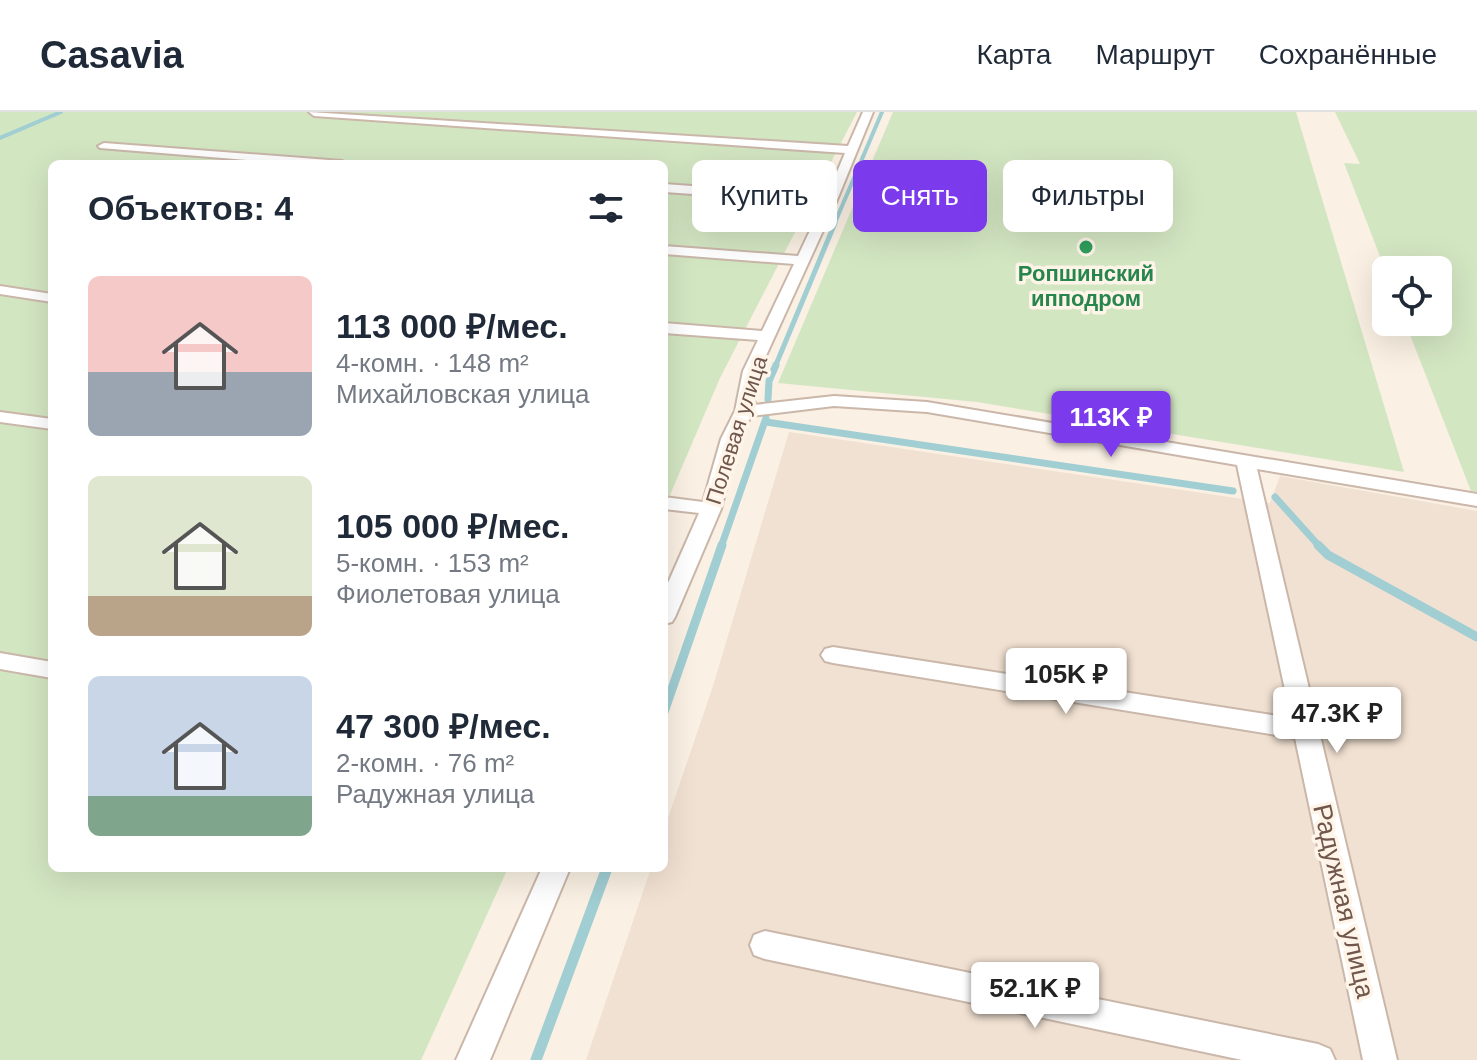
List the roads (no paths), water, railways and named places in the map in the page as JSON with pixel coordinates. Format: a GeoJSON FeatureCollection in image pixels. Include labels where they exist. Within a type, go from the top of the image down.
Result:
{"type":"FeatureCollection","features":[{"type":"Feature","properties":{"kind":"street","name":"Полевая улица"},"geometry":{"type":"LineString","coordinates":[[837,186],[868,112]]}},
{"type":"Feature","properties":{"kind":"street"},"geometry":{"type":"LineString","coordinates":[[314,113],[853,150]]}},
{"type":"Feature","properties":{"kind":"street"},"geometry":{"type":"LineString","coordinates":[[104,146],[289,160]]}},
{"type":"Feature","properties":{"kind":"street"},"geometry":{"type":"LineString","coordinates":[[668,188],[692,190]]}},
{"type":"Feature","properties":{"kind":"street","name":"Полевая улица"},"geometry":{"type":"LineString","coordinates":[[668,608],[711,509],[730,439],[744,411],[751,371],[815,232]]}},
{"type":"Feature","properties":{"kind":"street"},"geometry":{"type":"LineString","coordinates":[[668,250],[801,260]]}},
{"type":"Feature","properties":{"kind":"street"},"geometry":{"type":"LineString","coordinates":[[0,290],[48,297]]}},
{"type":"Feature","properties":{"kind":"street"},"geometry":{"type":"LineString","coordinates":[[668,328],[767,336]]}},
{"type":"Feature","properties":{"kind":"street"},"geometry":{"type":"LineString","coordinates":[[744,411],[834,401],[927,407],[1477,500]]}},
{"type":"Feature","properties":{"kind":"street"},"geometry":{"type":"LineString","coordinates":[[0,417],[48,423]]}},
{"type":"Feature","properties":{"kind":"street","name":"Радужная улица"},"geometry":{"type":"LineString","coordinates":[[1246,461],[1380,1060]]}},
{"type":"Feature","properties":{"kind":"street"},"geometry":{"type":"LineString","coordinates":[[668,504],[711,509]]}},
{"type":"Feature","properties":{"kind":"street"},"geometry":{"type":"LineString","coordinates":[[833,655],[1306,730]]}},
{"type":"Feature","properties":{"kind":"street"},"geometry":{"type":"LineString","coordinates":[[0,661],[48,669]]}},
{"type":"Feature","properties":{"kind":"street"},"geometry":{"type":"LineString","coordinates":[[473,1060],[554,872]]}},
{"type":"Feature","properties":{"kind":"street"},"geometry":{"type":"LineString","coordinates":[[765,945],[1318,1060]]}},
{"type":"Feature","properties":{"kind":"waterway"},"geometry":{"type":"LineString","coordinates":[[0,138],[61,112]]}},
{"type":"Feature","properties":{"kind":"waterway"},"geometry":{"type":"LineString","coordinates":[[837,218],[882,112]]}},
{"type":"Feature","properties":{"kind":"waterway"},"geometry":{"type":"LineString","coordinates":[[775,367],[831,232]]}},
{"type":"Feature","properties":{"kind":"waterway"},"geometry":{"type":"LineString","coordinates":[[768,399],[769,381],[776,365]]}},
{"type":"Feature","properties":{"kind":"waterway"},"geometry":{"type":"LineString","coordinates":[[721,547],[766,418]]}},
{"type":"Feature","properties":{"kind":"waterway"},"geometry":{"type":"LineString","coordinates":[[766,422],[1233,491]]}},
{"type":"Feature","properties":{"kind":"waterway"},"geometry":{"type":"LineString","coordinates":[[1275,497],[1320,547]]}},
{"type":"Feature","properties":{"kind":"waterway"},"geometry":{"type":"LineString","coordinates":[[668,700],[722,545]]}},
{"type":"Feature","properties":{"kind":"waterway"},"geometry":{"type":"LineString","coordinates":[[1320,547],[1328,555],[1477,637]]}},
{"type":"Feature","properties":{"kind":"waterway"},"geometry":{"type":"LineString","coordinates":[[536,1060],[606,872]]}},
{"type":"Feature","properties":{"kind":"place","name":"Ропшинский ипподром"},"geometry":{"type":"Point","coordinates":[1086,247]}}]}
